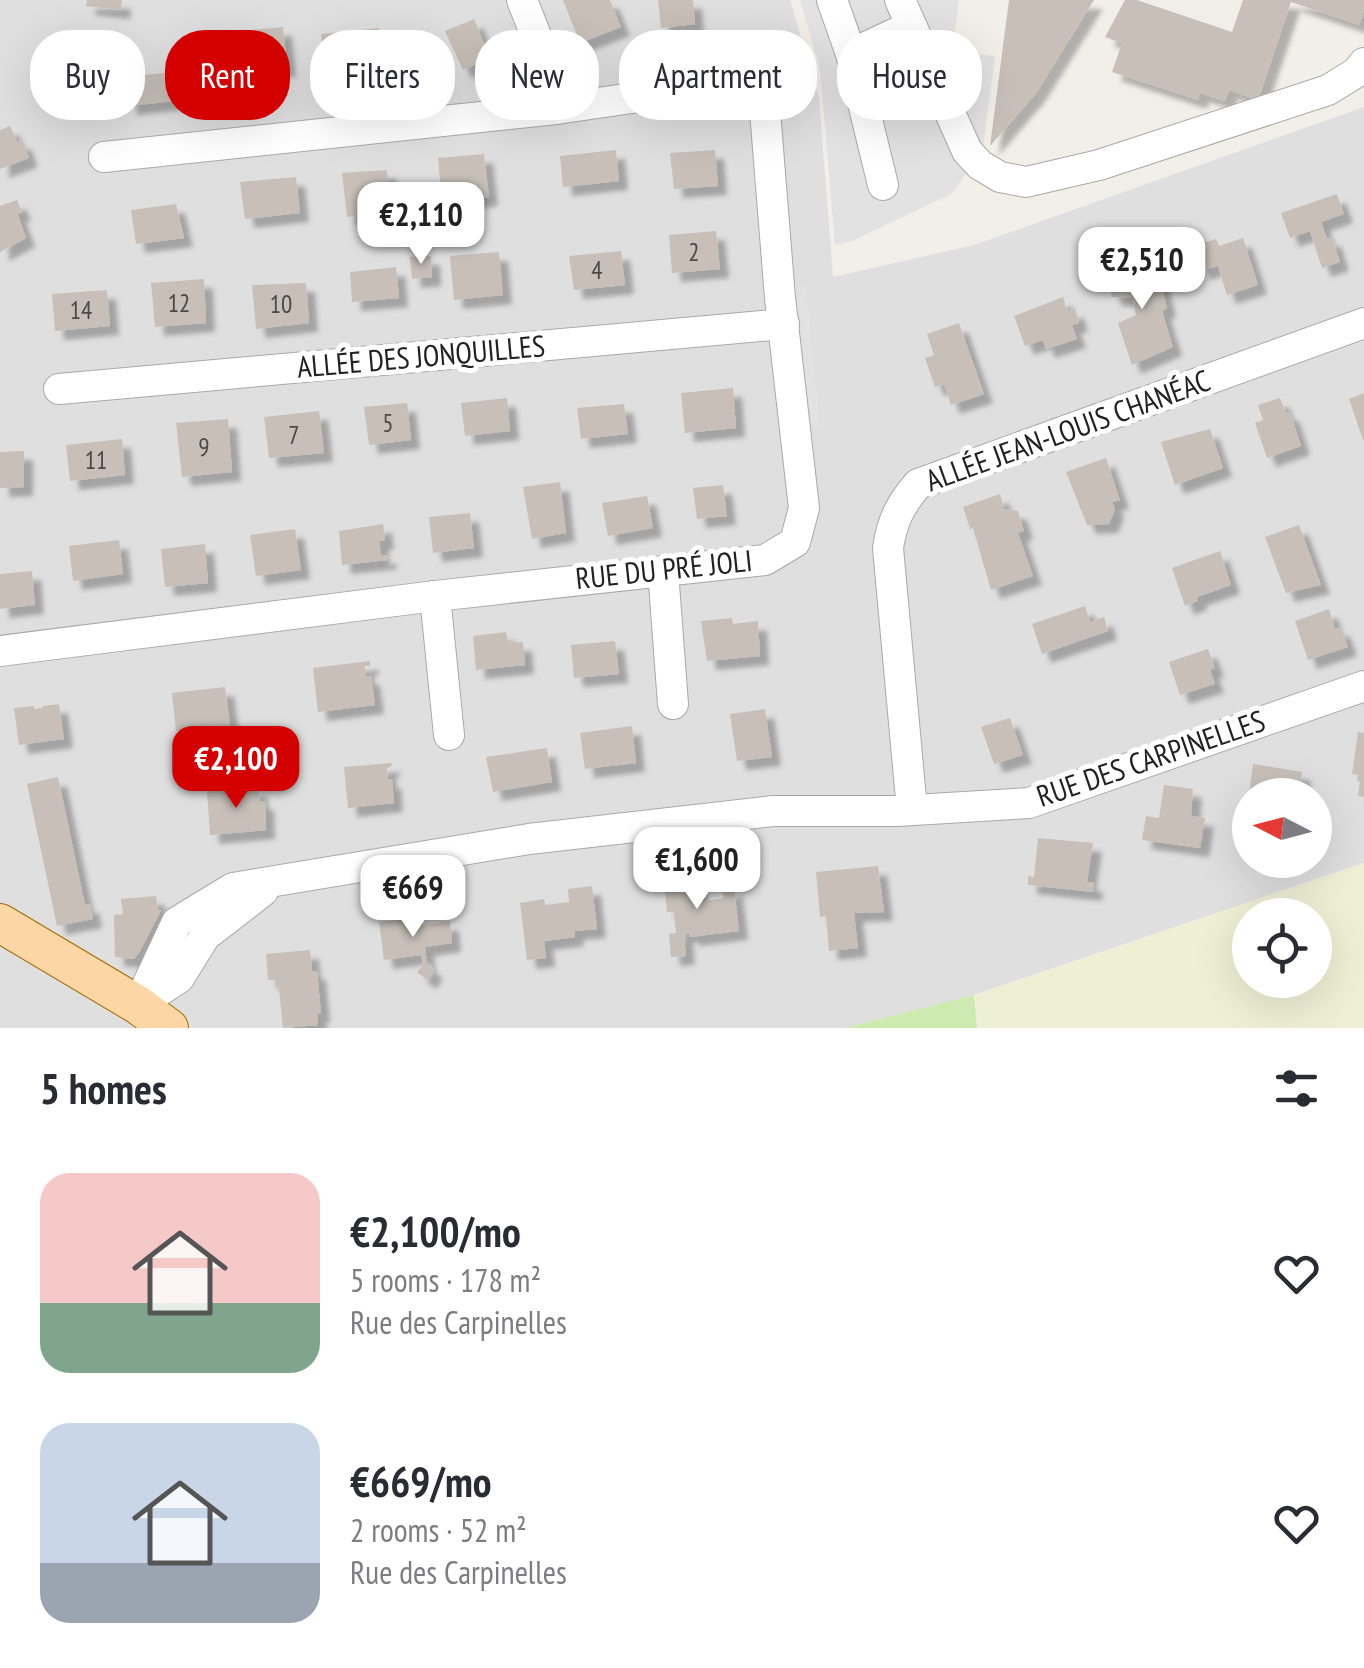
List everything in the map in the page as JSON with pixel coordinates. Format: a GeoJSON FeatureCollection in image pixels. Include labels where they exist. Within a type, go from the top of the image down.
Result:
{"type":"FeatureCollection","features":[{"type":"Feature","properties":{"kind":"main road"},"geometry":{"type":"LineString","coordinates":[[0,923],[138,1005],[169,1028]]}},
{"type":"Feature","properties":{"kind":"street"},"geometry":{"type":"LineString","coordinates":[[522,0],[534,30]]}},
{"type":"Feature","properties":{"kind":"street"},"geometry":{"type":"LineString","coordinates":[[832,0],[843,30]]}},
{"type":"Feature","properties":{"kind":"street"},"geometry":{"type":"LineString","coordinates":[[882,30],[910,9],[967,152],[1000,176],[1026,182],[1099,165],[1328,90],[1364,63]]}},
{"type":"Feature","properties":{"kind":"street","name":"RUE DU PRÉ JOLI"},"geometry":{"type":"LineString","coordinates":[[0,651],[435,596],[765,560],[796,542],[804,508],[765,110],[752,90],[722,85],[599,104]]}},
{"type":"Feature","properties":{"kind":"street","name":"RUE DU PRÉ JOLI"},"geometry":{"type":"LineString","coordinates":[[104,157],[475,118]]}},
{"type":"Feature","properties":{"kind":"street"},"geometry":{"type":"LineString","coordinates":[[867,120],[883,185]]}},
{"type":"Feature","properties":{"kind":"street","name":"ALLÉE JEAN-LOUIS CHANÉAC"},"geometry":{"type":"LineString","coordinates":[[912,810],[888,548],[900,505],[918,484],[1364,323]]}},
{"type":"Feature","properties":{"kind":"street","name":"ALLÉE DES JONQUILLES"},"geometry":{"type":"LineString","coordinates":[[58,389],[784,324]]}},
{"type":"Feature","properties":{"kind":"street"},"geometry":{"type":"LineString","coordinates":[[664,571],[672,704]]}},
{"type":"Feature","properties":{"kind":"street"},"geometry":{"type":"LineString","coordinates":[[435,596],[449,735]]}},
{"type":"Feature","properties":{"kind":"street","name":"RUE DES CARPINELLES"},"geometry":{"type":"LineString","coordinates":[[138,1005],[178,978],[205,936],[278,880],[529,839],[774,811],[912,810],[1029,803],[1364,686]]}},
{"type":"Feature","properties":{"kind":"shaded area"},"geometry":{"type":"Polygon","coordinates":[[[0,0],[790,0],[799,30],[619,30],[619,120],[817,120],[817,91],[833,277],[974,245],[1364,107],[1364,863],[1332,874],[1332,778],[1232,778],[1232,878],[1320,878],[1261,898],[1232,898],[1232,908],[974,995],[844,1028],[0,1028],[0,0]]]}},
{"type":"Feature","properties":{"kind":"shaded area"},"geometry":{"type":"Polygon","coordinates":[[[800,0],[959,0],[955,30],[837,30],[837,120],[982,120],[982,55],[995,56],[983,147],[953,193],[852,241],[835,245],[817,30],[809,30],[800,0]]]}},
{"type":"Feature","properties":{"kind":"shaded area"},"geometry":{"type":"Polygon","coordinates":[[[806,287],[820,426],[811,427],[797,288],[806,287]]]}},
{"type":"Feature","properties":{"kind":"green space"},"geometry":{"type":"Polygon","coordinates":[[[1364,863],[1364,1028],[977,1028],[974,995],[1232,908],[1232,998],[1332,998],[1332,898],[1261,898],[1320,878],[1332,878],[1332,874],[1364,863]]]}},
{"type":"Feature","properties":{"kind":"green space"},"geometry":{"type":"Polygon","coordinates":[[[974,995],[977,1028],[844,1028],[974,995]]]}},
{"type":"Feature","properties":{"kind":"building"},"geometry":{"type":"Polygon","coordinates":[[[87,0],[122,0],[121,10],[86,6],[87,0]]]}},
{"type":"Feature","properties":{"kind":"building"},"geometry":{"type":"Polygon","coordinates":[[[563,0],[610,0],[621,27],[599,36],[599,30],[575,30],[563,0]]]}},
{"type":"Feature","properties":{"kind":"building"},"geometry":{"type":"Polygon","coordinates":[[[658,0],[693,0],[695,24],[661,28],[658,0]]]}},
{"type":"Feature","properties":{"kind":"building"},"geometry":{"type":"Polygon","coordinates":[[[1009,0],[1094,0],[1036,93],[990,146],[1009,0]]]}},
{"type":"Feature","properties":{"kind":"building"},"geometry":{"type":"Polygon","coordinates":[[[1125,0],[1137,0],[1232,32],[1243,0],[1364,0],[1364,10],[1359,25],[1291,2],[1258,100],[1229,90],[1225,101],[1200,93],[1198,100],[1112,72],[1122,43],[1105,37],[1125,0]]]}},
{"type":"Feature","properties":{"kind":"building"},"geometry":{"type":"Polygon","coordinates":[[[474,19],[479,30],[475,30],[475,65],[463,70],[455,53],[455,30],[447,30],[474,19]]]}},
{"type":"Feature","properties":{"kind":"building"},"geometry":{"type":"Polygon","coordinates":[[[165,73],[165,102],[145,104],[145,75],[165,73]]]}},
{"type":"Feature","properties":{"kind":"building"},"geometry":{"type":"Polygon","coordinates":[[[10,126],[17,142],[22,140],[29,158],[0,169],[0,130],[10,126]]]}},
{"type":"Feature","properties":{"kind":"building"},"geometry":{"type":"Polygon","coordinates":[[[616,150],[619,181],[563,187],[560,156],[616,150]]]}},
{"type":"Feature","properties":{"kind":"building"},"geometry":{"type":"Polygon","coordinates":[[[715,150],[718,186],[674,189],[670,153],[715,150]]]}},
{"type":"Feature","properties":{"kind":"building"},"geometry":{"type":"Polygon","coordinates":[[[484,154],[489,197],[442,202],[438,158],[484,154]]]}},
{"type":"Feature","properties":{"kind":"building"},"geometry":{"type":"Polygon","coordinates":[[[387,170],[391,212],[347,217],[342,173],[387,170]]]}},
{"type":"Feature","properties":{"kind":"building"},"geometry":{"type":"Polygon","coordinates":[[[296,177],[300,213],[245,219],[240,182],[296,177]]]}},
{"type":"Feature","properties":{"kind":"building"},"geometry":{"type":"Polygon","coordinates":[[[1337,194],[1344,214],[1321,222],[1327,239],[1332,237],[1340,262],[1322,268],[1310,231],[1290,238],[1281,213],[1337,194]]]}},
{"type":"Feature","properties":{"kind":"building"},"geometry":{"type":"Polygon","coordinates":[[[17,200],[26,238],[0,252],[0,206],[17,200]]]}},
{"type":"Feature","properties":{"kind":"building"},"geometry":{"type":"Polygon","coordinates":[[[176,204],[184,238],[136,244],[131,210],[176,204]]]}},
{"type":"Feature","properties":{"kind":"building"},"geometry":{"type":"Polygon","coordinates":[[[716,231],[720,269],[672,273],[669,235],[716,231]]]}},
{"type":"Feature","properties":{"kind":"building"},"geometry":{"type":"Polygon","coordinates":[[[1243,238],[1258,285],[1227,295],[1218,266],[1201,271],[1193,246],[1216,239],[1219,246],[1243,238]]]}},
{"type":"Feature","properties":{"kind":"building"},"geometry":{"type":"Polygon","coordinates":[[[621,251],[625,285],[574,290],[569,256],[621,251]]]}},
{"type":"Feature","properties":{"kind":"building"},"geometry":{"type":"Polygon","coordinates":[[[499,252],[503,295],[454,300],[450,256],[499,252]]]}},
{"type":"Feature","properties":{"kind":"building"},"geometry":{"type":"Polygon","coordinates":[[[431,256],[432,277],[412,279],[410,257],[431,256]]]}},
{"type":"Feature","properties":{"kind":"building"},"geometry":{"type":"Polygon","coordinates":[[[1145,260],[1150,282],[1160,278],[1167,308],[1162,311],[1173,347],[1132,365],[1118,323],[1136,315],[1132,298],[1112,297],[1107,273],[1145,260]]]}},
{"type":"Feature","properties":{"kind":"building"},"geometry":{"type":"Polygon","coordinates":[[[396,267],[399,298],[352,302],[350,272],[396,267]]]}},
{"type":"Feature","properties":{"kind":"building"},"geometry":{"type":"Polygon","coordinates":[[[204,279],[206,323],[155,327],[151,283],[204,279]]]}},
{"type":"Feature","properties":{"kind":"building"},"geometry":{"type":"Polygon","coordinates":[[[306,283],[309,323],[256,329],[252,285],[306,283]]]}},
{"type":"Feature","properties":{"kind":"building"},"geometry":{"type":"Polygon","coordinates":[[[107,290],[110,326],[55,331],[52,294],[107,290]]]}},
{"type":"Feature","properties":{"kind":"building"},"geometry":{"type":"Polygon","coordinates":[[[1063,297],[1067,311],[1075,309],[1079,323],[1072,325],[1077,339],[1046,349],[1043,340],[1025,346],[1014,316],[1063,297]]]}},
{"type":"Feature","properties":{"kind":"building"},"geometry":{"type":"Polygon","coordinates":[[[959,323],[984,394],[951,405],[944,384],[935,387],[925,358],[934,355],[927,334],[959,323]]]}},
{"type":"Feature","properties":{"kind":"building"},"geometry":{"type":"Polygon","coordinates":[[[733,388],[736,428],[685,433],[681,393],[733,388]]]}},
{"type":"Feature","properties":{"kind":"building"},"geometry":{"type":"Polygon","coordinates":[[[1364,393],[1364,440],[1363,440],[1349,399],[1364,393]]]}},
{"type":"Feature","properties":{"kind":"building"},"geometry":{"type":"Polygon","coordinates":[[[507,398],[510,431],[465,436],[461,403],[507,398]]]}},
{"type":"Feature","properties":{"kind":"building"},"geometry":{"type":"Polygon","coordinates":[[[1280,398],[1286,413],[1290,412],[1301,446],[1267,458],[1255,423],[1263,420],[1258,405],[1280,398]]]}},
{"type":"Feature","properties":{"kind":"building"},"geometry":{"type":"Polygon","coordinates":[[[407,403],[411,440],[369,445],[364,407],[407,403]]]}},
{"type":"Feature","properties":{"kind":"building"},"geometry":{"type":"Polygon","coordinates":[[[624,404],[628,434],[581,439],[577,408],[624,404]]]}},
{"type":"Feature","properties":{"kind":"building"},"geometry":{"type":"Polygon","coordinates":[[[319,411],[324,453],[269,458],[264,417],[319,411]]]}},
{"type":"Feature","properties":{"kind":"building"},"geometry":{"type":"Polygon","coordinates":[[[228,419],[232,472],[182,477],[176,423],[228,419]]]}},
{"type":"Feature","properties":{"kind":"building"},"geometry":{"type":"Polygon","coordinates":[[[1210,429],[1223,468],[1175,485],[1161,442],[1210,429]]]}},
{"type":"Feature","properties":{"kind":"building"},"geometry":{"type":"Polygon","coordinates":[[[122,439],[125,475],[70,481],[66,445],[122,439]]]}},
{"type":"Feature","properties":{"kind":"building"},"geometry":{"type":"Polygon","coordinates":[[[24,451],[24,487],[0,488],[0,452],[24,451]]]}},
{"type":"Feature","properties":{"kind":"building"},"geometry":{"type":"Polygon","coordinates":[[[1106,458],[1120,500],[1112,502],[1115,509],[1109,524],[1087,525],[1066,472],[1106,458]]]}},
{"type":"Feature","properties":{"kind":"building"},"geometry":{"type":"Polygon","coordinates":[[[560,482],[566,533],[532,539],[523,487],[560,482]]]}},
{"type":"Feature","properties":{"kind":"building"},"geometry":{"type":"Polygon","coordinates":[[[723,485],[727,516],[697,519],[693,488],[723,485]]]}},
{"type":"Feature","properties":{"kind":"building"},"geometry":{"type":"Polygon","coordinates":[[[1000,494],[1004,509],[1018,511],[1024,531],[1018,533],[1033,576],[991,590],[963,507],[1000,494]]]}},
{"type":"Feature","properties":{"kind":"building"},"geometry":{"type":"Polygon","coordinates":[[[647,496],[653,528],[608,536],[602,503],[647,496]]]}},
{"type":"Feature","properties":{"kind":"building"},"geometry":{"type":"Polygon","coordinates":[[[470,513],[474,548],[433,553],[429,517],[470,513]]]}},
{"type":"Feature","properties":{"kind":"building"},"geometry":{"type":"Polygon","coordinates":[[[383,524],[385,541],[379,541],[381,556],[388,555],[388,560],[342,565],[339,531],[383,524]]]}},
{"type":"Feature","properties":{"kind":"building"},"geometry":{"type":"Polygon","coordinates":[[[1299,525],[1321,585],[1286,593],[1265,537],[1299,525]]]}},
{"type":"Feature","properties":{"kind":"building"},"geometry":{"type":"Polygon","coordinates":[[[295,529],[301,570],[256,576],[250,535],[295,529]]]}},
{"type":"Feature","properties":{"kind":"building"},"geometry":{"type":"Polygon","coordinates":[[[119,540],[123,574],[73,581],[69,546],[119,540]]]}},
{"type":"Feature","properties":{"kind":"building"},"geometry":{"type":"Polygon","coordinates":[[[205,544],[208,583],[165,587],[161,549],[205,544]]]}},
{"type":"Feature","properties":{"kind":"building"},"geometry":{"type":"Polygon","coordinates":[[[1220,551],[1231,585],[1197,597],[1198,601],[1185,606],[1172,568],[1220,551]]]}},
{"type":"Feature","properties":{"kind":"building"},"geometry":{"type":"Polygon","coordinates":[[[32,571],[35,605],[0,609],[0,574],[32,571]]]}},
{"type":"Feature","properties":{"kind":"building"},"geometry":{"type":"Polygon","coordinates":[[[1085,606],[1090,622],[1104,617],[1108,631],[1042,654],[1032,624],[1085,606]]]}},
{"type":"Feature","properties":{"kind":"building"},"geometry":{"type":"Polygon","coordinates":[[[1329,609],[1335,629],[1341,627],[1348,647],[1308,660],[1295,621],[1329,609]]]}},
{"type":"Feature","properties":{"kind":"building"},"geometry":{"type":"Polygon","coordinates":[[[732,618],[733,624],[758,621],[760,656],[707,661],[701,621],[732,618]]]}},
{"type":"Feature","properties":{"kind":"building"},"geometry":{"type":"Polygon","coordinates":[[[506,632],[508,643],[523,642],[525,665],[476,670],[473,636],[506,632]]]}},
{"type":"Feature","properties":{"kind":"building"},"geometry":{"type":"Polygon","coordinates":[[[615,641],[619,674],[574,678],[571,645],[615,641]]]}},
{"type":"Feature","properties":{"kind":"building"},"geometry":{"type":"Polygon","coordinates":[[[1208,649],[1215,668],[1210,670],[1215,684],[1180,695],[1169,662],[1208,649]]]}},
{"type":"Feature","properties":{"kind":"building"},"geometry":{"type":"Polygon","coordinates":[[[370,661],[370,666],[365,666],[366,676],[371,676],[375,705],[318,712],[313,668],[370,661]]]}},
{"type":"Feature","properties":{"kind":"building"},"geometry":{"type":"Polygon","coordinates":[[[225,687],[230,725],[176,731],[172,693],[225,687]]]}},
{"type":"Feature","properties":{"kind":"building"},"geometry":{"type":"Polygon","coordinates":[[[59,704],[64,739],[19,745],[14,708],[59,704]]]}},
{"type":"Feature","properties":{"kind":"building"},"geometry":{"type":"Polygon","coordinates":[[[765,709],[772,757],[737,761],[730,714],[765,709]]]}},
{"type":"Feature","properties":{"kind":"building"},"geometry":{"type":"Polygon","coordinates":[[[1010,718],[1023,755],[994,764],[981,727],[1010,718]]]}},
{"type":"Feature","properties":{"kind":"building"},"geometry":{"type":"Polygon","coordinates":[[[632,726],[636,763],[585,769],[580,733],[632,726]]]}},
{"type":"Feature","properties":{"kind":"building"},"geometry":{"type":"Polygon","coordinates":[[[1358,732],[1364,733],[1364,797],[1358,796],[1358,775],[1352,774],[1358,732]]]}},
{"type":"Feature","properties":{"kind":"building"},"geometry":{"type":"Polygon","coordinates":[[[547,748],[552,782],[493,792],[486,757],[547,748]]]}},
{"type":"Feature","properties":{"kind":"building"},"geometry":{"type":"Polygon","coordinates":[[[392,763],[387,768],[394,803],[348,808],[344,767],[392,763]]]}},
{"type":"Feature","properties":{"kind":"building"},"geometry":{"type":"Polygon","coordinates":[[[1253,764],[1302,772],[1301,778],[1251,778],[1253,764]]]}},
{"type":"Feature","properties":{"kind":"building"},"geometry":{"type":"Polygon","coordinates":[[[58,777],[85,905],[90,904],[93,919],[57,926],[27,784],[58,777]]]}},
{"type":"Feature","properties":{"kind":"building"},"geometry":{"type":"Polygon","coordinates":[[[1164,785],[1193,789],[1191,816],[1205,818],[1200,848],[1142,840],[1146,816],[1159,818],[1164,785]]]}},
{"type":"Feature","properties":{"kind":"building"},"geometry":{"type":"Polygon","coordinates":[[[258,787],[260,801],[265,801],[266,830],[210,835],[207,791],[258,787]]]}},
{"type":"Feature","properties":{"kind":"building"},"geometry":{"type":"Polygon","coordinates":[[[1038,838],[1093,843],[1087,882],[1094,883],[1093,892],[1028,885],[1028,876],[1034,877],[1038,838]]]}},
{"type":"Feature","properties":{"kind":"building"},"geometry":{"type":"Polygon","coordinates":[[[878,866],[884,912],[854,913],[858,948],[829,951],[826,916],[820,917],[816,872],[878,866]]]}},
{"type":"Feature","properties":{"kind":"building"},"geometry":{"type":"Polygon","coordinates":[[[696,874],[699,902],[724,898],[722,890],[734,888],[739,931],[690,937],[689,933],[684,934],[686,956],[671,957],[669,934],[676,933],[674,912],[667,912],[664,879],[696,874]]]}},
{"type":"Feature","properties":{"kind":"building"},"geometry":{"type":"Polygon","coordinates":[[[592,886],[597,929],[574,931],[575,937],[544,941],[546,958],[527,960],[520,903],[544,899],[545,905],[569,902],[568,889],[592,886]]]}},
{"type":"Feature","properties":{"kind":"building"},"geometry":{"type":"Polygon","coordinates":[[[156,896],[161,910],[140,951],[134,959],[115,957],[114,915],[123,914],[121,899],[156,896]]]}},
{"type":"Feature","properties":{"kind":"building"},"geometry":{"type":"Polygon","coordinates":[[[422,917],[423,925],[450,921],[452,943],[425,947],[427,964],[434,970],[427,980],[417,972],[423,965],[421,955],[384,960],[379,922],[422,917]]]}},
{"type":"Feature","properties":{"kind":"building"},"geometry":{"type":"Polygon","coordinates":[[[310,950],[312,971],[317,971],[321,1014],[317,1014],[318,1025],[283,1028],[278,980],[268,980],[266,954],[310,950]]]}}]}
